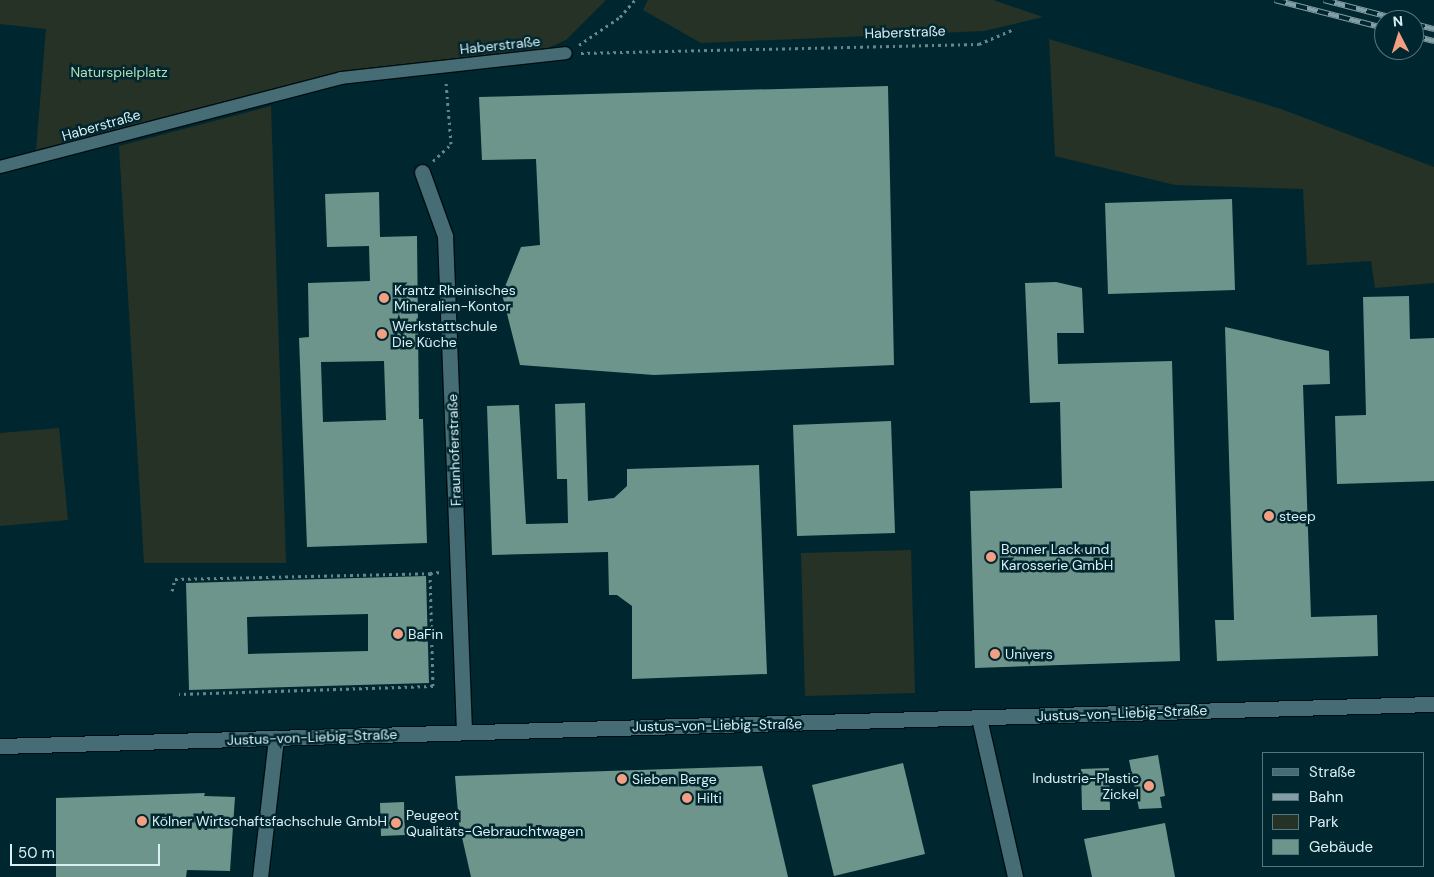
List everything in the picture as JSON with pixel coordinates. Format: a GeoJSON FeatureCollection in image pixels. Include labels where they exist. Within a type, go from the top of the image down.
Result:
{"type":"FeatureCollection","features":[{"type":"Feature","properties":{"kind":"main road","name":"Fraunhoferstraße"},"geometry":{"type":"LineString","coordinates":[[422,172],[445,236],[464,732]]}},
{"type":"Feature","properties":{"kind":"main road","name":"Justus-von-Liebig-Straße"},"geometry":{"type":"LineString","coordinates":[[0,746],[1434,704]]}},
{"type":"Feature","properties":{"kind":"main road"},"geometry":{"type":"LineString","coordinates":[[979,718],[1015,877]]}},
{"type":"Feature","properties":{"kind":"main road"},"geometry":{"type":"LineString","coordinates":[[260,877],[276,738]]}},
{"type":"Feature","properties":{"kind":"lane","name":"Haberstraße"},"geometry":{"type":"LineString","coordinates":[[0,167],[341,78],[566,53]]}},
{"type":"Feature","properties":{"kind":"path"},"geometry":{"type":"LineString","coordinates":[[566,53],[620,17],[635,0]]}},
{"type":"Feature","properties":{"kind":"path","name":"Haberstraße"},"geometry":{"type":"LineString","coordinates":[[566,53],[979,44],[1012,30]]}},
{"type":"Feature","properties":{"kind":"path"},"geometry":{"type":"LineString","coordinates":[[422,172],[450,144],[444,66]]}},
{"type":"Feature","properties":{"kind":"path"},"geometry":{"type":"LineString","coordinates":[[172,591],[175,579],[430,573],[433,686],[179,694]]}},
{"type":"Feature","properties":{"kind":"green space","name":"Naturspielplatz"},"geometry":{"type":"Polygon","coordinates":[[[0,0],[606,0],[566,40],[548,48],[342,71],[36,150],[46,29],[0,24],[0,0]]]}},
{"type":"Feature","properties":{"kind":"green space"},"geometry":{"type":"Polygon","coordinates":[[[648,0],[993,0],[1043,17],[984,31],[701,43],[643,10],[648,0]]]}},
{"type":"Feature","properties":{"kind":"green space"},"geometry":{"type":"Polygon","coordinates":[[[1049,39],[1281,109],[1434,167],[1434,283],[1375,288],[1371,261],[1307,265],[1303,189],[1175,185],[1055,156],[1049,39]]]}},
{"type":"Feature","properties":{"kind":"green space"},"geometry":{"type":"Polygon","coordinates":[[[271,106],[286,563],[144,563],[119,146],[271,106]]]}},
{"type":"Feature","properties":{"kind":"green space"},"geometry":{"type":"Polygon","coordinates":[[[59,428],[68,520],[0,526],[0,433],[59,428]]]}},
{"type":"Feature","properties":{"kind":"green space"},"geometry":{"type":"Polygon","coordinates":[[[911,550],[915,693],[805,696],[801,553],[911,550]]]}},
{"type":"Feature","properties":{"kind":"building"},"geometry":{"type":"Polygon","coordinates":[[[888,86],[894,365],[654,375],[520,365],[502,294],[521,247],[540,245],[536,159],[482,160],[479,97],[888,86]]]}},
{"type":"Feature","properties":{"kind":"building"},"geometry":{"type":"Polygon","coordinates":[[[379,192],[380,237],[417,236],[419,419],[423,419],[427,543],[307,547],[299,338],[309,337],[308,283],[370,281],[369,246],[327,247],[325,194],[379,192]],[[384,361],[321,362],[323,422],[386,420],[384,361]]]}},
{"type":"Feature","properties":{"kind":"building"},"geometry":{"type":"Polygon","coordinates":[[[1232,199],[1235,290],[1108,294],[1105,203],[1232,199]]]}},
{"type":"Feature","properties":{"kind":"building"},"geometry":{"type":"Polygon","coordinates":[[[1056,282],[1082,288],[1084,333],[1057,333],[1058,364],[1172,361],[1180,661],[975,668],[970,491],[1062,488],[1060,402],[1030,403],[1025,283],[1056,282]]]}},
{"type":"Feature","properties":{"kind":"building"},"geometry":{"type":"Polygon","coordinates":[[[1409,296],[1410,339],[1434,338],[1434,481],[1337,484],[1335,416],[1366,415],[1363,297],[1409,296]]]}},
{"type":"Feature","properties":{"kind":"building","name":"steep"},"geometry":{"type":"Polygon","coordinates":[[[1225,327],[1329,351],[1330,384],[1303,385],[1311,617],[1377,615],[1378,656],[1217,661],[1215,620],[1234,620],[1225,327]]]}},
{"type":"Feature","properties":{"kind":"building"},"geometry":{"type":"Polygon","coordinates":[[[585,403],[588,501],[614,498],[627,486],[627,469],[759,465],[767,674],[632,679],[632,606],[617,595],[609,595],[608,552],[492,555],[487,406],[519,405],[526,524],[568,523],[567,479],[557,479],[555,404],[585,403]]]}},
{"type":"Feature","properties":{"kind":"building"},"geometry":{"type":"Polygon","coordinates":[[[891,421],[895,533],[797,536],[793,425],[891,421]]]}},
{"type":"Feature","properties":{"kind":"building","name":"BaFin"},"geometry":{"type":"Polygon","coordinates":[[[426,576],[429,683],[189,690],[186,583],[426,576]],[[368,614],[247,617],[248,654],[368,651],[368,614]]]}},
{"type":"Feature","properties":{"kind":"building","name":"Industrie-Plastic Zickel"},"geometry":{"type":"Polygon","coordinates":[[[1158,755],[1165,796],[1160,797],[1162,808],[1139,809],[1129,760],[1158,755]]]}},
{"type":"Feature","properties":{"kind":"building"},"geometry":{"type":"Polygon","coordinates":[[[903,763],[925,854],[834,876],[812,785],[903,763]]]}},
{"type":"Feature","properties":{"kind":"building"},"geometry":{"type":"Polygon","coordinates":[[[762,766],[788,877],[471,877],[459,824],[455,776],[762,766]]]}},
{"type":"Feature","properties":{"kind":"building"},"geometry":{"type":"Polygon","coordinates":[[[1109,768],[1110,810],[1082,810],[1081,769],[1109,768]]]}},
{"type":"Feature","properties":{"kind":"building"},"geometry":{"type":"Polygon","coordinates":[[[205,793],[204,796],[235,797],[230,871],[187,870],[186,877],[56,877],[56,798],[205,793]]]}},
{"type":"Feature","properties":{"kind":"building"},"geometry":{"type":"Polygon","coordinates":[[[404,802],[405,835],[381,836],[380,803],[404,802]]]}},
{"type":"Feature","properties":{"kind":"building"},"geometry":{"type":"Polygon","coordinates":[[[1165,823],[1175,877],[1092,877],[1084,839],[1165,823]]]}},
{"type":"Feature","properties":{"kind":"railway"},"geometry":{"type":"LineString","coordinates":[[1275,0],[1374,25]]}},
{"type":"Feature","properties":{"kind":"railway"},"geometry":{"type":"LineString","coordinates":[[1324,0],[1374,13]]}},
{"type":"Feature","properties":{"kind":"railway"},"geometry":{"type":"LineString","coordinates":[[1424,26],[1434,29]]}},
{"type":"Feature","properties":{"kind":"railway"},"geometry":{"type":"LineString","coordinates":[[1424,38],[1434,41]]}},
{"type":"Feature","properties":{"kind":"place","name":"Krantz Rheinisches Mineralien-Kontor"},"geometry":{"type":"Point","coordinates":[384,298]}},
{"type":"Feature","properties":{"kind":"place","name":"Werkstattschule Die Küche"},"geometry":{"type":"Point","coordinates":[382,334]}},
{"type":"Feature","properties":{"kind":"place","name":"steep"},"geometry":{"type":"Point","coordinates":[1269,516]}},
{"type":"Feature","properties":{"kind":"place","name":"Bonner Lack und Karosserie GmbH"},"geometry":{"type":"Point","coordinates":[991,557]}},
{"type":"Feature","properties":{"kind":"place","name":"BaFin"},"geometry":{"type":"Point","coordinates":[398,634]}},
{"type":"Feature","properties":{"kind":"place","name":"Univers"},"geometry":{"type":"Point","coordinates":[995,654]}},
{"type":"Feature","properties":{"kind":"place","name":"Sieben Berge"},"geometry":{"type":"Point","coordinates":[622,779]}},
{"type":"Feature","properties":{"kind":"place","name":"Industrie-Plastic Zickel"},"geometry":{"type":"Point","coordinates":[1149,786]}},
{"type":"Feature","properties":{"kind":"place","name":"Hilti"},"geometry":{"type":"Point","coordinates":[687,798]}},
{"type":"Feature","properties":{"kind":"place","name":"Kölner Wirtschaftsfachschule GmbH"},"geometry":{"type":"Point","coordinates":[142,821]}},
{"type":"Feature","properties":{"kind":"place","name":"Peugeot Qualitäts-Gebrauchtwagen"},"geometry":{"type":"Point","coordinates":[396,823]}}]}
